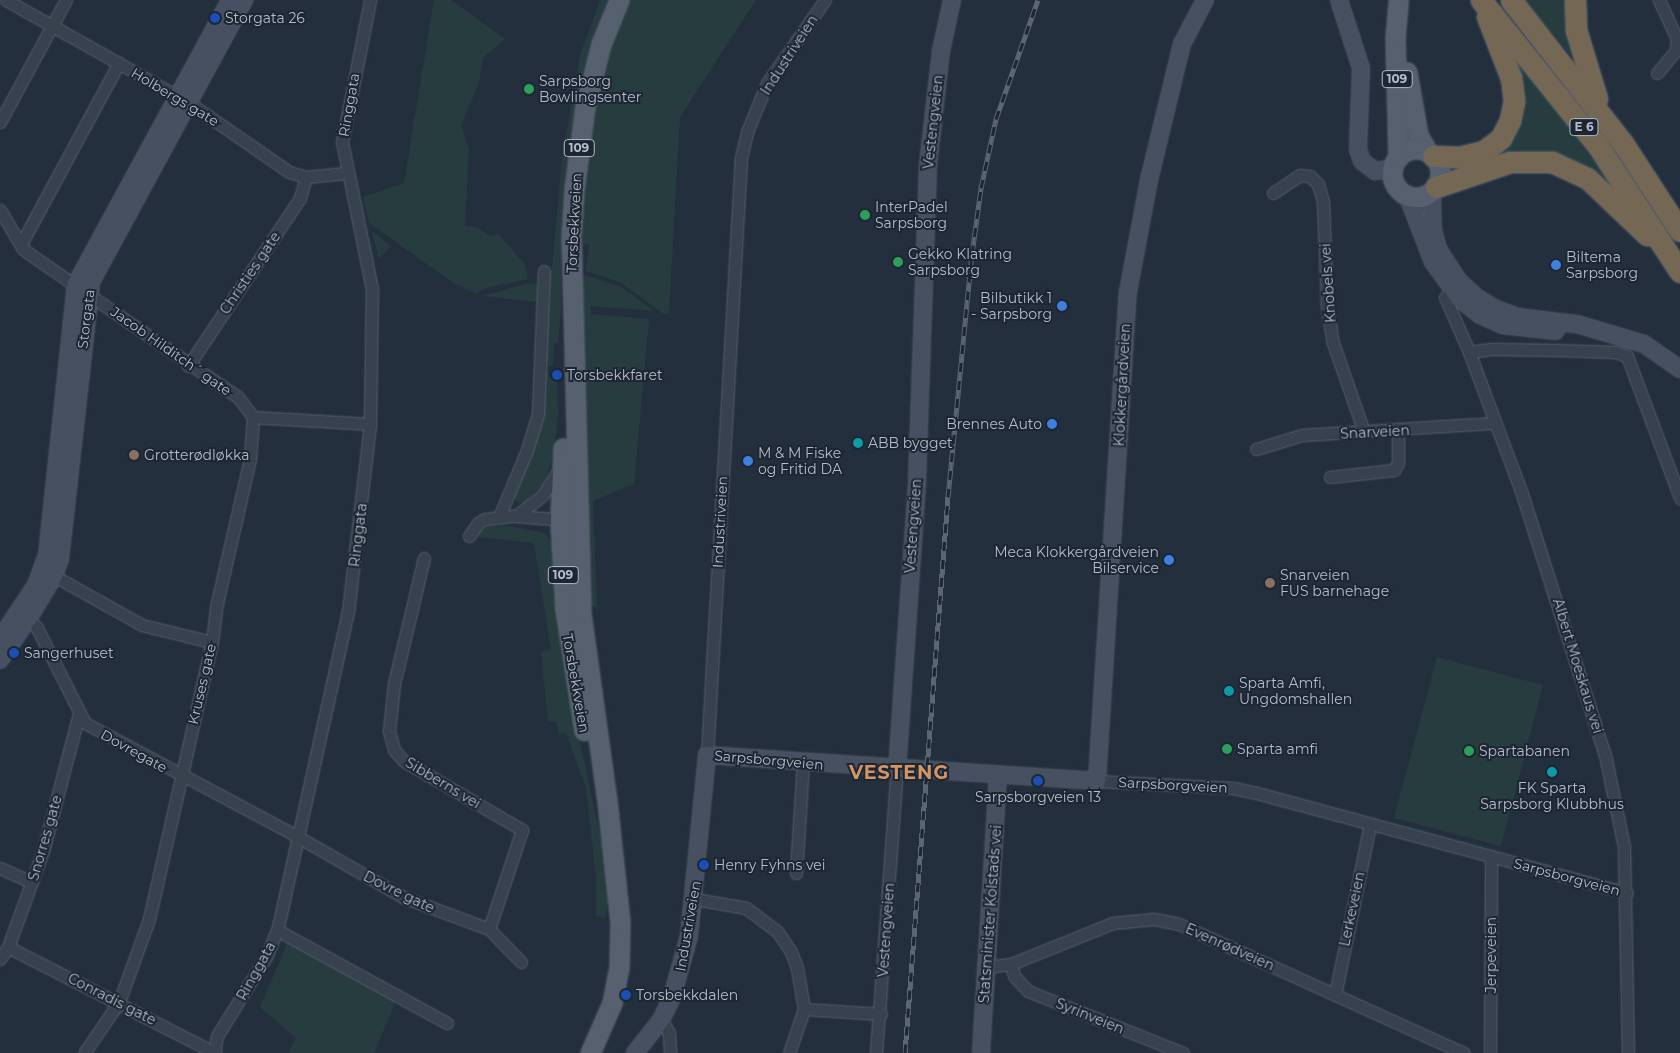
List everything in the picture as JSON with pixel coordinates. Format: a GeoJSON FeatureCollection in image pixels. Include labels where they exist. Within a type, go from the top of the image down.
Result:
{"type":"FeatureCollection","features":[{"type":"Feature","properties":{"kind":"highway","name":"E 6"},"geometry":{"type":"LineString","coordinates":[[1430,154],[1460,157],[1484,151],[1501,138],[1510,120],[1514,101],[1511,78],[1480,0]]}},
{"type":"Feature","properties":{"kind":"highway","name":"E 6"},"geometry":{"type":"LineString","coordinates":[[1480,0],[1598,146],[1677,267]]}},
{"type":"Feature","properties":{"kind":"highway","name":"E 6"},"geometry":{"type":"LineString","coordinates":[[1511,0],[1603,116],[1680,231]]}},
{"type":"Feature","properties":{"kind":"highway","name":"E 6"},"geometry":{"type":"LineString","coordinates":[[1575,0],[1579,42],[1603,116]]}},
{"type":"Feature","properties":{"kind":"highway","name":"E 6"},"geometry":{"type":"LineString","coordinates":[[1434,189],[1510,162],[1539,160],[1565,166],[1599,188],[1677,267]]}},
{"type":"Feature","properties":{"kind":"main road","name":"Torsbekkveien"},"geometry":{"type":"LineString","coordinates":[[568,520],[574,190],[585,107],[602,44],[619,0]]}},
{"type":"Feature","properties":{"kind":"main road","name":"109"},"geometry":{"type":"LineString","coordinates":[[1398,0],[1395,38],[1395,184],[1407,195]]}},
{"type":"Feature","properties":{"kind":"main road","name":"109"},"geometry":{"type":"LineString","coordinates":[[1410,0],[1408,76],[1418,135],[1440,171],[1434,189]]}},
{"type":"Feature","properties":{"kind":"main road"},"geometry":{"type":"LineString","coordinates":[[1396,163],[1412,150],[1430,154]]}},
{"type":"Feature","properties":{"kind":"main road"},"geometry":{"type":"LineString","coordinates":[[1407,195],[1417,197],[1434,189]]}},
{"type":"Feature","properties":{"kind":"main road","name":"Torsbekkveien"},"geometry":{"type":"LineString","coordinates":[[571,302],[566,341],[563,462],[568,520],[619,901],[620,946],[612,1003],[594,1045],[584,1053]]}},
{"type":"Feature","properties":{"kind":"street","name":"Holbergs gate"},"geometry":{"type":"LineString","coordinates":[[6,0],[183,99],[289,172],[306,177],[346,173]]}},
{"type":"Feature","properties":{"kind":"street"},"geometry":{"type":"LineString","coordinates":[[0,122],[66,0]]}},
{"type":"Feature","properties":{"kind":"street","name":"Storgata"},"geometry":{"type":"LineString","coordinates":[[0,660],[48,573],[50,536],[82,289],[183,99],[230,0]]}},
{"type":"Feature","properties":{"kind":"street","name":"Storgata"},"geometry":{"type":"LineString","coordinates":[[183,99],[244,0]]}},
{"type":"Feature","properties":{"kind":"street","name":"Ringgata"},"geometry":{"type":"LineString","coordinates":[[214,1053],[217,1036],[266,957],[277,930],[300,838],[348,612],[370,424],[372,289],[346,173],[343,127],[370,0]]}},
{"type":"Feature","properties":{"kind":"street","name":"Industriveien"},"geometry":{"type":"LineString","coordinates":[[635,1053],[661,1020],[680,977],[695,899],[707,755],[741,158],[747,132],[767,84],[825,0]]}},
{"type":"Feature","properties":{"kind":"street","name":"Vestengveien"},"geometry":{"type":"LineString","coordinates":[[876,1053],[881,1014],[917,481],[928,165],[941,51],[952,0]]}},
{"type":"Feature","properties":{"kind":"street","name":"Klokkergårdveien"},"geometry":{"type":"LineString","coordinates":[[1097,781],[1128,292],[1149,180],[1182,44],[1205,0]]}},
{"type":"Feature","properties":{"kind":"street"},"geometry":{"type":"LineString","coordinates":[[1339,0],[1361,68],[1358,149],[1362,161],[1376,171],[1396,163]]}},
{"type":"Feature","properties":{"kind":"street"},"geometry":{"type":"LineString","coordinates":[[1657,73],[1676,50],[1677,39],[1659,0]]}},
{"type":"Feature","properties":{"kind":"street"},"geometry":{"type":"LineString","coordinates":[[21,244],[119,63]]}},
{"type":"Feature","properties":{"kind":"street","name":"Knobels vei"},"geometry":{"type":"LineString","coordinates":[[1273,193],[1300,175],[1310,176],[1318,184],[1323,201],[1327,306],[1333,343],[1364,432]]}},
{"type":"Feature","properties":{"kind":"street","name":"Christies gate"},"geometry":{"type":"LineString","coordinates":[[188,366],[300,198],[306,177]]}},
{"type":"Feature","properties":{"kind":"street"},"geometry":{"type":"LineString","coordinates":[[1434,189],[1433,230],[1438,249],[1459,282],[1476,297],[1496,309],[1518,317],[1577,324],[1653,347],[1680,369]]}},
{"type":"Feature","properties":{"kind":"street"},"geometry":{"type":"LineString","coordinates":[[1407,195],[1438,271],[1470,308],[1492,322],[1517,329],[1601,331]]}},
{"type":"Feature","properties":{"kind":"street","name":"Jacob Hilditch´ gate"},"geometry":{"type":"LineString","coordinates":[[0,210],[21,244],[34,258],[82,289],[188,366],[238,397],[253,417]]}},
{"type":"Feature","properties":{"kind":"street","name":"Torsbekkveien"},"geometry":{"type":"LineString","coordinates":[[499,517],[527,450],[538,413],[544,271]]}},
{"type":"Feature","properties":{"kind":"street","name":"Albert Moeskaus vei"},"geometry":{"type":"LineString","coordinates":[[1444,297],[1469,352],[1495,423],[1570,637],[1605,755],[1624,847],[1627,893],[1628,1053]]}},
{"type":"Feature","properties":{"kind":"street"},"geometry":{"type":"LineString","coordinates":[[1469,352],[1491,349],[1556,350],[1615,352],[1627,356],[1680,498]]}},
{"type":"Feature","properties":{"kind":"street"},"geometry":{"type":"LineString","coordinates":[[253,417],[370,424]]}},
{"type":"Feature","properties":{"kind":"street","name":"Kruses gate"},"geometry":{"type":"LineString","coordinates":[[84,1053],[119,1002],[149,919],[183,777],[212,642],[216,602],[250,459],[253,417]]}},
{"type":"Feature","properties":{"kind":"street","name":"Snarveien"},"geometry":{"type":"LineString","coordinates":[[1256,449],[1302,434],[1398,431],[1495,423]]}},
{"type":"Feature","properties":{"kind":"street"},"geometry":{"type":"LineString","coordinates":[[1330,477],[1394,470],[1398,463],[1398,431]]}},
{"type":"Feature","properties":{"kind":"street","name":"Torsbekkveien"},"geometry":{"type":"LineString","coordinates":[[516,516],[543,496],[563,462]]}},
{"type":"Feature","properties":{"kind":"street"},"geometry":{"type":"LineString","coordinates":[[470,536],[478,523],[499,517],[516,516],[568,520]]}},
{"type":"Feature","properties":{"kind":"street","name":"Sibberns vei"},"geometry":{"type":"LineString","coordinates":[[424,558],[394,684],[389,732],[394,750],[404,761],[522,830],[489,929]]}},
{"type":"Feature","properties":{"kind":"street"},"geometry":{"type":"LineString","coordinates":[[48,573],[142,625],[212,642]]}},
{"type":"Feature","properties":{"kind":"street","name":"Storgata"},"geometry":{"type":"LineString","coordinates":[[0,639],[24,615]]}},
{"type":"Feature","properties":{"kind":"street","name":"Dovregate"},"geometry":{"type":"LineString","coordinates":[[24,615],[36,628],[78,714],[85,723],[300,838]]}},
{"type":"Feature","properties":{"kind":"street","name":"Snorres gate"},"geometry":{"type":"LineString","coordinates":[[0,959],[8,947],[32,882],[78,714]]}},
{"type":"Feature","properties":{"kind":"street","name":"Sarpsborgveien"},"geometry":{"type":"LineString","coordinates":[[707,755],[897,770],[1233,788],[1627,893]]}},
{"type":"Feature","properties":{"kind":"street"},"geometry":{"type":"LineString","coordinates":[[796,873],[803,762]]}},
{"type":"Feature","properties":{"kind":"street","name":"Statsminister Kolstads vei"},"geometry":{"type":"LineString","coordinates":[[981,1053],[998,776]]}},
{"type":"Feature","properties":{"kind":"street","name":"Lerkeveien"},"geometry":{"type":"LineString","coordinates":[[1335,995],[1370,824]]}},
{"type":"Feature","properties":{"kind":"street","name":"Dovre gate"},"geometry":{"type":"LineString","coordinates":[[300,838],[404,897],[489,929],[521,962]]}},
{"type":"Feature","properties":{"kind":"street","name":"Jerpeveien"},"geometry":{"type":"LineString","coordinates":[[1490,1053],[1491,856]]}},
{"type":"Feature","properties":{"kind":"street"},"geometry":{"type":"LineString","coordinates":[[0,868],[32,882]]}},
{"type":"Feature","properties":{"kind":"street"},"geometry":{"type":"LineString","coordinates":[[695,899],[746,908],[777,931],[797,968],[804,1009],[789,1053]]}},
{"type":"Feature","properties":{"kind":"street","name":"Evenrødveien"},"geometry":{"type":"LineString","coordinates":[[986,967],[1011,964],[1112,923],[1154,919],[1179,924],[1464,1053]]}},
{"type":"Feature","properties":{"kind":"street"},"geometry":{"type":"LineString","coordinates":[[277,930],[447,1022]]}},
{"type":"Feature","properties":{"kind":"street","name":"Conradis gate"},"geometry":{"type":"LineString","coordinates":[[8,947],[119,1002],[214,1053]]}},
{"type":"Feature","properties":{"kind":"street","name":"Syrinveien"},"geometry":{"type":"LineString","coordinates":[[1011,964],[1014,976],[1028,990],[1183,1053]]}},
{"type":"Feature","properties":{"kind":"street"},"geometry":{"type":"LineString","coordinates":[[804,1009],[881,1014]]}},
{"type":"Feature","properties":{"kind":"street"},"geometry":{"type":"LineString","coordinates":[[661,1020],[669,1033],[670,1053]]}},
{"type":"Feature","properties":{"kind":"green space"},"geometry":{"type":"Polygon","coordinates":[[[434,0],[451,0],[505,39],[483,58],[479,83],[461,125],[469,149],[465,226],[477,227],[491,236],[498,234],[525,264],[528,279],[486,288],[476,294],[452,282],[369,223],[363,197],[404,183],[434,0]]]}},
{"type":"Feature","properties":{"kind":"green space"},"geometry":{"type":"Polygon","coordinates":[[[600,0],[608,0],[580,85],[571,136],[561,255],[561,310],[558,343],[554,343],[553,365],[548,367],[545,366],[546,278],[552,269],[562,157],[580,55],[600,0]]]}},
{"type":"Feature","properties":{"kind":"green space"},"geometry":{"type":"Polygon","coordinates":[[[629,0],[756,0],[680,117],[669,314],[664,314],[620,282],[586,271],[589,245],[583,244],[581,199],[593,106],[618,22],[629,0]]]}},
{"type":"Feature","properties":{"kind":"green space"},"geometry":{"type":"Polygon","coordinates":[[[1524,0],[1569,0],[1579,65],[1524,0]]]}},
{"type":"Feature","properties":{"kind":"green space"},"geometry":{"type":"Polygon","coordinates":[[[1504,43],[1538,84],[1622,200],[1596,176],[1491,160],[1507,142],[1504,43]]]}},
{"type":"Feature","properties":{"kind":"green space"},"geometry":{"type":"Polygon","coordinates":[[[372,233],[391,246],[379,259],[372,233]]]}},
{"type":"Feature","properties":{"kind":"green space"},"geometry":{"type":"Polygon","coordinates":[[[588,276],[621,287],[654,311],[590,306],[591,314],[649,319],[634,484],[593,501],[597,607],[585,607],[581,293],[582,277],[588,276]]]}},
{"type":"Feature","properties":{"kind":"green space"},"geometry":{"type":"Polygon","coordinates":[[[531,283],[537,285],[538,302],[482,296],[531,283]]]}},
{"type":"Feature","properties":{"kind":"green space"},"geometry":{"type":"Polygon","coordinates":[[[545,370],[549,371],[549,377],[557,377],[558,415],[554,450],[546,481],[524,503],[519,504],[513,497],[541,421],[545,370]]]}},
{"type":"Feature","properties":{"kind":"green space"},"geometry":{"type":"Polygon","coordinates":[[[508,526],[544,533],[555,546],[571,699],[609,878],[606,918],[596,916],[596,877],[586,788],[566,733],[559,734],[556,721],[548,722],[541,652],[551,650],[534,543],[477,537],[478,532],[486,527],[508,526]]]}},
{"type":"Feature","properties":{"kind":"green space","name":"Spartabanen"},"geometry":{"type":"Polygon","coordinates":[[[1437,657],[1543,685],[1501,846],[1394,818],[1437,657]]]}},
{"type":"Feature","properties":{"kind":"green space"},"geometry":{"type":"Polygon","coordinates":[[[290,937],[396,1001],[374,1053],[288,1053],[296,1038],[260,1007],[290,937]]]}},
{"type":"Feature","properties":{"kind":"railway"},"geometry":{"type":"LineString","coordinates":[[905,1053],[948,497],[972,254],[981,188],[996,119],[1038,0]]}},
{"type":"Feature","properties":{"kind":"place","name":"Storgata 26"},"geometry":{"type":"Point","coordinates":[215,18]}},
{"type":"Feature","properties":{"kind":"place","name":"Sarpsborg Bowlingsenter"},"geometry":{"type":"Point","coordinates":[529,89]}},
{"type":"Feature","properties":{"kind":"place","name":"InterPadel Sarpsborg"},"geometry":{"type":"Point","coordinates":[865,215]}},
{"type":"Feature","properties":{"kind":"place","name":"Gekko Klatring Sarpsborg"},"geometry":{"type":"Point","coordinates":[898,262]}},
{"type":"Feature","properties":{"kind":"place","name":"Biltema Sarpsborg"},"geometry":{"type":"Point","coordinates":[1556,265]}},
{"type":"Feature","properties":{"kind":"place","name":"Bilbutikk 1 - Sarpsborg"},"geometry":{"type":"Point","coordinates":[1062,306]}},
{"type":"Feature","properties":{"kind":"place","name":"Torsbekkfaret"},"geometry":{"type":"Point","coordinates":[557,375]}},
{"type":"Feature","properties":{"kind":"place","name":"Brennes Auto"},"geometry":{"type":"Point","coordinates":[1052,424]}},
{"type":"Feature","properties":{"kind":"place","name":"ABB bygget"},"geometry":{"type":"Point","coordinates":[858,443]}},
{"type":"Feature","properties":{"kind":"place","name":"Grotterødløkka"},"geometry":{"type":"Point","coordinates":[134,455]}},
{"type":"Feature","properties":{"kind":"place","name":"M & M Fiske og Fritid DA"},"geometry":{"type":"Point","coordinates":[748,461]}},
{"type":"Feature","properties":{"kind":"place","name":"Meca Klokkergårdveien Bilservice"},"geometry":{"type":"Point","coordinates":[1169,560]}},
{"type":"Feature","properties":{"kind":"place","name":"Snarveien FUS barnehage"},"geometry":{"type":"Point","coordinates":[1270,583]}},
{"type":"Feature","properties":{"kind":"place","name":"Sangerhuset"},"geometry":{"type":"Point","coordinates":[14,653]}},
{"type":"Feature","properties":{"kind":"place","name":"Sparta Amfi, Ungdomshallen"},"geometry":{"type":"Point","coordinates":[1229,691]}},
{"type":"Feature","properties":{"kind":"place","name":"Sparta amfi"},"geometry":{"type":"Point","coordinates":[1227,749]}},
{"type":"Feature","properties":{"kind":"place","name":"Spartabanen"},"geometry":{"type":"Point","coordinates":[1469,751]}},
{"type":"Feature","properties":{"kind":"place","name":"FK Sparta Sarpsborg Klubbhus"},"geometry":{"type":"Point","coordinates":[1552,772]}},
{"type":"Feature","properties":{"kind":"place","name":"Sarpsborgveien 13"},"geometry":{"type":"Point","coordinates":[1038,781]}},
{"type":"Feature","properties":{"kind":"place","name":"Henry Fyhns vei"},"geometry":{"type":"Point","coordinates":[704,865]}},
{"type":"Feature","properties":{"kind":"place","name":"Torsbekkdalen"},"geometry":{"type":"Point","coordinates":[626,995]}},
{"type":"Feature","properties":{"kind":"district","name":"VESTENG"},"geometry":{"type":"Point","coordinates":[899,773]}}]}
